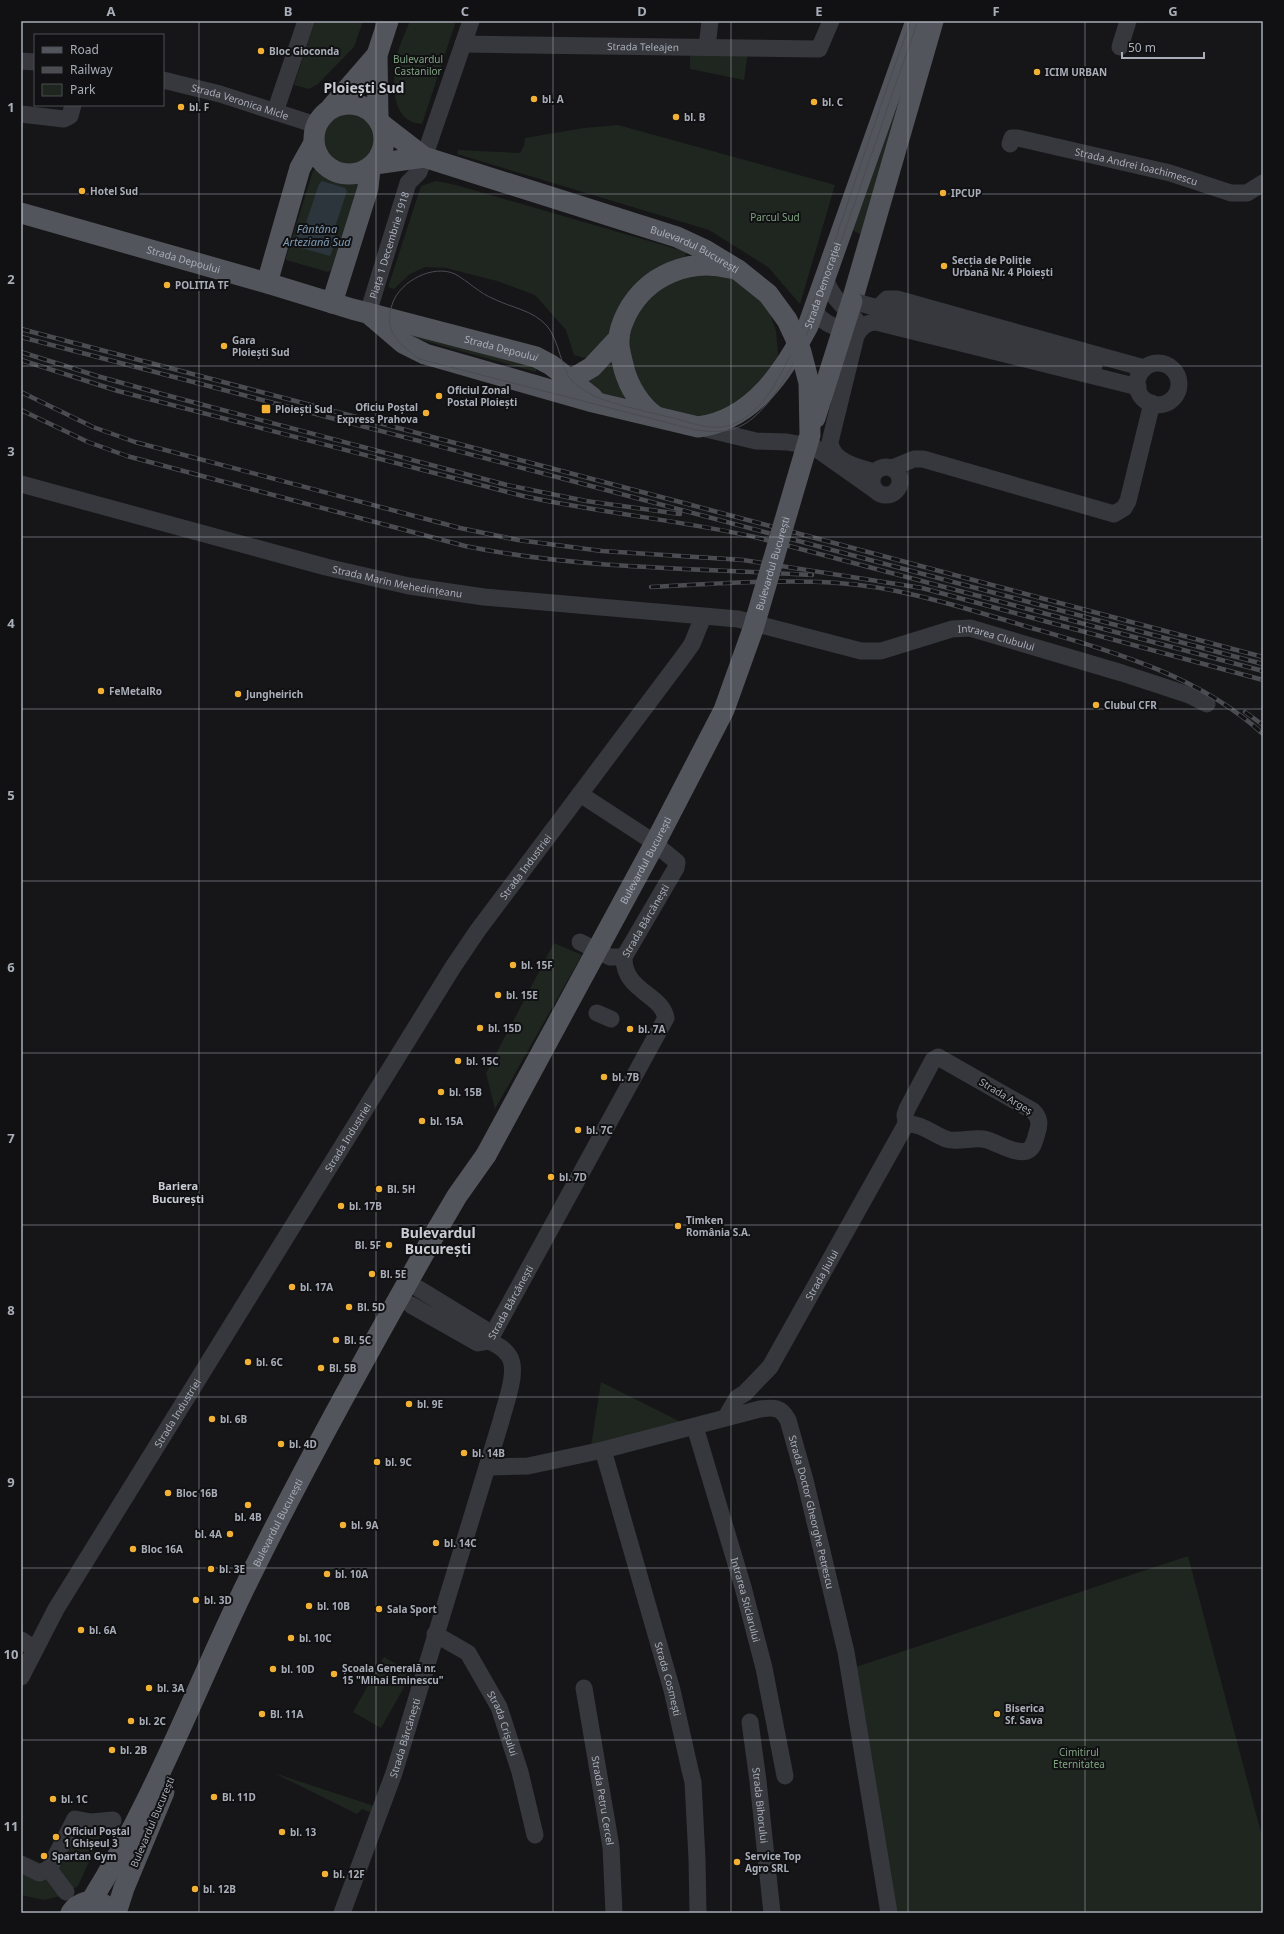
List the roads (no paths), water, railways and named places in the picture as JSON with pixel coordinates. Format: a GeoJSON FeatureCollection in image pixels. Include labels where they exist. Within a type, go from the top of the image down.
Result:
{"type":"FeatureCollection","features":[{"type":"Feature","properties":{"kind":"main road"},"geometry":{"type":"LineString","coordinates":[[332,303],[368,188],[372,166],[383,147],[384,137],[379,121],[377,55],[388,21]]}},
{"type":"Feature","properties":{"kind":"main road","name":"Strada Democrației"},"geometry":{"type":"LineString","coordinates":[[912,58],[916,21]]}},
{"type":"Feature","properties":{"kind":"main road","name":"Strada Democrației"},"geometry":{"type":"LineString","coordinates":[[819,442],[912,58],[923,21]]}},
{"type":"Feature","properties":{"kind":"main road","name":"Strada Democrației"},"geometry":{"type":"LineString","coordinates":[[655,416],[698,427],[724,421],[747,407],[761,395],[776,378],[793,354],[815,319],[825,278],[912,58],[933,21]]}},
{"type":"Feature","properties":{"kind":"main road"},"geometry":{"type":"LineString","coordinates":[[267,283],[300,168],[325,113],[377,55]]}},
{"type":"Feature","properties":{"kind":"main road"},"geometry":{"type":"LineString","coordinates":[[377,84],[389,114],[424,156]]}},
{"type":"Feature","properties":{"kind":"main road"},"geometry":{"type":"LineString","coordinates":[[331,108],[341,104],[362,106],[370,111],[379,121]]}},
{"type":"Feature","properties":{"kind":"main road","name":"Bulevardul București"},"geometry":{"type":"LineString","coordinates":[[116,1913],[124,1888],[163,1795],[264,1578],[305,1495],[415,1297],[466,1200],[486,1155],[658,838],[724,710],[819,442],[809,383],[801,352],[787,320],[768,294],[738,270],[705,250],[677,237],[424,156],[379,121]]}},
{"type":"Feature","properties":{"kind":"main road"},"geometry":{"type":"LineString","coordinates":[[315,134],[319,159],[327,167],[337,173],[349,175],[360,173],[372,166]]}},
{"type":"Feature","properties":{"kind":"main road","name":"Bulevardul București"},"geometry":{"type":"LineString","coordinates":[[372,166],[424,156]]}},
{"type":"Feature","properties":{"kind":"main road","name":"Strada Depoului"},"geometry":{"type":"LineString","coordinates":[[21,213],[332,303],[536,357],[552,364],[598,402]]}},
{"type":"Feature","properties":{"kind":"main road"},"geometry":{"type":"LineString","coordinates":[[552,389],[571,381],[592,367],[619,338],[626,316],[643,291],[668,273],[688,266],[708,264],[738,270]]}},
{"type":"Feature","properties":{"kind":"main road","name":"Strada Depoului"},"geometry":{"type":"LineString","coordinates":[[368,313],[403,343],[425,354],[552,389],[589,401],[655,416]]}},
{"type":"Feature","properties":{"kind":"main road"},"geometry":{"type":"LineString","coordinates":[[619,338],[623,364],[631,387],[644,405],[655,416]]}},
{"type":"Feature","properties":{"kind":"main road","name":"Bulevardul București"},"geometry":{"type":"LineString","coordinates":[[91,1901],[120,1852],[234,1609],[293,1492],[433,1236],[457,1196],[486,1155]]}},
{"type":"Feature","properties":{"kind":"main road"},"geometry":{"type":"LineString","coordinates":[[70,1913],[81,1904],[91,1901],[104,1904],[113,1913]]}},
{"type":"Feature","properties":{"kind":"street"},"geometry":{"type":"LineString","coordinates":[[275,112],[306,21]]}},
{"type":"Feature","properties":{"kind":"street","name":"Piața 1 Decembrie 1918"},"geometry":{"type":"LineString","coordinates":[[368,313],[408,183],[419,172],[471,21]]}},
{"type":"Feature","properties":{"kind":"street"},"geometry":{"type":"LineString","coordinates":[[707,47],[710,21]]}},
{"type":"Feature","properties":{"kind":"street","name":"Strada Teleajen"},"geometry":{"type":"LineString","coordinates":[[463,44],[707,47],[763,50],[819,49],[831,21]]}},
{"type":"Feature","properties":{"kind":"street"},"geometry":{"type":"LineString","coordinates":[[1120,47],[1128,21]]}},
{"type":"Feature","properties":{"kind":"street"},"geometry":{"type":"LineString","coordinates":[[21,61],[34,62]]}},
{"type":"Feature","properties":{"kind":"street","name":"Strada Veronica Micle"},"geometry":{"type":"LineString","coordinates":[[164,80],[194,87],[275,112],[315,134]]}},
{"type":"Feature","properties":{"kind":"street"},"geometry":{"type":"LineString","coordinates":[[21,114],[64,119],[70,116],[73,106]]}},
{"type":"Feature","properties":{"kind":"street","name":"Strada Andrei Ioachimescu"},"geometry":{"type":"LineString","coordinates":[[1010,144],[1012,138],[1018,138],[1170,173],[1231,193],[1247,193],[1263,183]]}},
{"type":"Feature","properties":{"kind":"street"},"geometry":{"type":"LineString","coordinates":[[825,278],[828,289],[865,328]]}},
{"type":"Feature","properties":{"kind":"street"},"geometry":{"type":"LineString","coordinates":[[819,442],[865,328],[882,304],[886,300],[891,299],[910,316],[1140,378]]}},
{"type":"Feature","properties":{"kind":"street"},"geometry":{"type":"LineString","coordinates":[[852,301],[1140,378]]}},
{"type":"Feature","properties":{"kind":"street"},"geometry":{"type":"LineString","coordinates":[[815,319],[865,328],[933,309],[1140,378]]}},
{"type":"Feature","properties":{"kind":"street"},"geometry":{"type":"LineString","coordinates":[[1154,363],[1162,363],[1170,367],[1178,378],[1178,387],[1173,398],[1165,403],[1152,403],[1141,396],[1140,378],[1154,363]]}},
{"type":"Feature","properties":{"kind":"street"},"geometry":{"type":"LineString","coordinates":[[744,439],[735,430],[736,420],[760,398],[761,395]]}},
{"type":"Feature","properties":{"kind":"street"},"geometry":{"type":"LineString","coordinates":[[875,490],[872,482],[875,472],[881,467],[896,473],[925,468],[953,468],[1114,514],[1124,508],[1128,501],[1152,403]]}},
{"type":"Feature","properties":{"kind":"street"},"geometry":{"type":"LineString","coordinates":[[698,427],[756,441],[819,442],[831,450],[836,456],[864,470],[875,472]]}},
{"type":"Feature","properties":{"kind":"street"},"geometry":{"type":"LineString","coordinates":[[819,442],[875,490],[884,495],[892,494],[899,488],[896,473]]}},
{"type":"Feature","properties":{"kind":"street","name":"Strada Marin Mehedințeanu"},"geometry":{"type":"LineString","coordinates":[[21,484],[326,567],[409,586],[484,597],[738,619],[783,630]]}},
{"type":"Feature","properties":{"kind":"street","name":"Strada Industriei"},"geometry":{"type":"LineString","coordinates":[[21,1677],[28,1645],[56,1609],[172,1420],[270,1266],[449,973],[478,930],[685,654],[692,644],[703,617]]}},
{"type":"Feature","properties":{"kind":"street","name":"Intrarea Clubului"},"geometry":{"type":"LineString","coordinates":[[783,630],[849,649],[881,652],[952,629],[970,628],[1122,672],[1183,693],[1207,704]]}},
{"type":"Feature","properties":{"kind":"street","name":"Strada Bărcănești"},"geometry":{"type":"LineString","coordinates":[[342,1913],[394,1773],[487,1467],[513,1375],[510,1356],[502,1348],[489,1341],[666,1018],[665,1011],[634,984],[624,964],[624,957],[676,868],[677,862],[649,839],[580,794]]}},
{"type":"Feature","properties":{"kind":"street"},"geometry":{"type":"LineString","coordinates":[[580,942],[610,957],[624,957]]}},
{"type":"Feature","properties":{"kind":"street","name":"Strada Argeș"},"geometry":{"type":"LineString","coordinates":[[938,1057],[1033,1111],[1037,1114],[1040,1122],[1033,1145],[1030,1149],[1021,1151],[983,1139],[950,1140],[922,1127],[906,1124],[905,1115],[907,1109],[933,1060],[938,1057]]}},
{"type":"Feature","properties":{"kind":"street","name":"Strada Jiului"},"geometry":{"type":"LineString","coordinates":[[726,1418],[738,1398],[745,1393],[770,1367],[906,1124]]}},
{"type":"Feature","properties":{"kind":"street"},"geometry":{"type":"LineString","coordinates":[[415,1297],[478,1343],[489,1341]]}},
{"type":"Feature","properties":{"kind":"street","name":"Strada Doctor Gheorghe Petrescu"},"geometry":{"type":"LineString","coordinates":[[487,1467],[528,1466],[603,1450],[772,1407],[779,1408],[788,1420],[805,1480],[846,1652],[889,1913]]}},
{"type":"Feature","properties":{"kind":"street","name":"Intrarea Sticlarului"},"geometry":{"type":"LineString","coordinates":[[694,1427],[743,1587],[764,1668],[785,1776]]}},
{"type":"Feature","properties":{"kind":"street","name":"Strada Cosmești"},"geometry":{"type":"LineString","coordinates":[[603,1450],[672,1690],[693,1782],[697,1851],[698,1913]]}},
{"type":"Feature","properties":{"kind":"street","name":"Strada Crișului"},"geometry":{"type":"LineString","coordinates":[[435,1634],[468,1653],[499,1707],[520,1772],[535,1836]]}},
{"type":"Feature","properties":{"kind":"street","name":"Strada Petru Cercel"},"geometry":{"type":"LineString","coordinates":[[584,1688],[611,1846],[614,1913]]}},
{"type":"Feature","properties":{"kind":"street","name":"Strada Bihorului"},"geometry":{"type":"LineString","coordinates":[[750,1722],[772,1913]]}},
{"type":"Feature","properties":{"kind":"street"},"geometry":{"type":"LineString","coordinates":[[21,1864],[39,1873],[49,1869],[75,1819],[91,1822],[113,1820]]}},
{"type":"Feature","properties":{"kind":"street"},"geometry":{"type":"LineString","coordinates":[[49,1869],[66,1892]]}},
{"type":"Feature","properties":{"kind":"water","name":"Fântâna Arteziană Sud"},"geometry":{"type":"Polygon","coordinates":[[[322,181],[345,188],[347,191],[333,233],[337,238],[330,256],[294,246],[293,243],[299,227],[305,226],[319,184],[322,181]]]}},
{"type":"Feature","properties":{"kind":"tram line"},"geometry":{"type":"LineString","coordinates":[[911,21],[814,299],[793,350],[766,398],[754,411],[739,422],[723,427],[694,424],[622,406],[592,395],[575,384],[568,376],[554,339],[547,326],[535,316],[489,296],[455,274],[446,271],[437,271],[419,276],[410,281],[397,294],[390,312],[389,321],[394,335],[399,342],[419,359],[696,430],[712,432],[726,431],[740,427],[753,418],[768,403],[781,385],[804,342],[858,195],[918,21]]}},
{"type":"Feature","properties":{"kind":"railway"},"geometry":{"type":"LineString","coordinates":[[21,329],[1263,657]]}},
{"type":"Feature","properties":{"kind":"railway"},"geometry":{"type":"LineString","coordinates":[[21,337],[1263,664]]}},
{"type":"Feature","properties":{"kind":"railway"},"geometry":{"type":"LineString","coordinates":[[21,352],[97,376],[162,394],[507,485],[586,501],[680,514]]}},
{"type":"Feature","properties":{"kind":"railway"},"geometry":{"type":"LineString","coordinates":[[21,360],[118,391],[523,496],[755,537],[1263,671]]}},
{"type":"Feature","properties":{"kind":"railway"},"geometry":{"type":"LineString","coordinates":[[21,392],[93,427],[135,442],[460,528],[518,540],[602,551],[743,560],[922,588],[1263,680]]}},
{"type":"Feature","properties":{"kind":"railway"},"geometry":{"type":"LineString","coordinates":[[21,410],[88,442],[127,456],[465,546],[508,554],[594,563],[812,575]]}},
{"type":"Feature","properties":{"kind":"railway"},"geometry":{"type":"LineString","coordinates":[[651,587],[744,582],[815,582],[861,585],[928,598],[1081,642],[1146,665],[1177,678],[1207,694],[1236,712],[1263,734]]}},
{"type":"Feature","properties":{"kind":"railway"},"geometry":{"type":"LineString","coordinates":[[1245,712],[1263,725]]}},
{"type":"Feature","properties":{"kind":"place","name":"Bloc Gioconda"},"geometry":{"type":"Point","coordinates":[261,51]}},
{"type":"Feature","properties":{"kind":"place","name":"ICIM URBAN"},"geometry":{"type":"Point","coordinates":[1037,72]}},
{"type":"Feature","properties":{"kind":"place","name":"bl. A"},"geometry":{"type":"Point","coordinates":[534,99]}},
{"type":"Feature","properties":{"kind":"place","name":"bl. C"},"geometry":{"type":"Point","coordinates":[814,102]}},
{"type":"Feature","properties":{"kind":"place","name":"bl. F"},"geometry":{"type":"Point","coordinates":[181,107]}},
{"type":"Feature","properties":{"kind":"place","name":"bl. B"},"geometry":{"type":"Point","coordinates":[676,117]}},
{"type":"Feature","properties":{"kind":"place","name":"Hotel Sud"},"geometry":{"type":"Point","coordinates":[82,191]}},
{"type":"Feature","properties":{"kind":"place","name":"IPCUP"},"geometry":{"type":"Point","coordinates":[943,193]}},
{"type":"Feature","properties":{"kind":"place","name":"Secția de Poliție Urbană Nr. 4 Ploiești"},"geometry":{"type":"Point","coordinates":[944,266]}},
{"type":"Feature","properties":{"kind":"place","name":"POLITIA TF"},"geometry":{"type":"Point","coordinates":[167,285]}},
{"type":"Feature","properties":{"kind":"place","name":"Gara Ploiești Sud"},"geometry":{"type":"Point","coordinates":[224,346]}},
{"type":"Feature","properties":{"kind":"place","name":"Oficiul Zonal Postal Ploiești"},"geometry":{"type":"Point","coordinates":[439,396]}},
{"type":"Feature","properties":{"kind":"place","name":"Ploiești Sud"},"geometry":{"type":"Point","coordinates":[266,409]}},
{"type":"Feature","properties":{"kind":"place","name":"Oficiu Poștal Express Prahova"},"geometry":{"type":"Point","coordinates":[426,413]}},
{"type":"Feature","properties":{"kind":"place","name":"FeMetalRo"},"geometry":{"type":"Point","coordinates":[101,691]}},
{"type":"Feature","properties":{"kind":"place","name":"Jungheirich"},"geometry":{"type":"Point","coordinates":[238,694]}},
{"type":"Feature","properties":{"kind":"place","name":"Clubul CFR"},"geometry":{"type":"Point","coordinates":[1096,705]}},
{"type":"Feature","properties":{"kind":"place","name":"bl. 15F"},"geometry":{"type":"Point","coordinates":[513,965]}},
{"type":"Feature","properties":{"kind":"place","name":"bl. 15E"},"geometry":{"type":"Point","coordinates":[498,995]}},
{"type":"Feature","properties":{"kind":"place","name":"bl. 15D"},"geometry":{"type":"Point","coordinates":[480,1028]}},
{"type":"Feature","properties":{"kind":"place","name":"bl. 7A"},"geometry":{"type":"Point","coordinates":[630,1029]}},
{"type":"Feature","properties":{"kind":"place","name":"bl. 15C"},"geometry":{"type":"Point","coordinates":[458,1061]}},
{"type":"Feature","properties":{"kind":"place","name":"bl. 7B"},"geometry":{"type":"Point","coordinates":[604,1077]}},
{"type":"Feature","properties":{"kind":"place","name":"bl. 15B"},"geometry":{"type":"Point","coordinates":[441,1092]}},
{"type":"Feature","properties":{"kind":"place","name":"bl. 15A"},"geometry":{"type":"Point","coordinates":[422,1121]}},
{"type":"Feature","properties":{"kind":"place","name":"bl. 7C"},"geometry":{"type":"Point","coordinates":[578,1130]}},
{"type":"Feature","properties":{"kind":"place","name":"bl. 7D"},"geometry":{"type":"Point","coordinates":[551,1177]}},
{"type":"Feature","properties":{"kind":"place","name":"Bl. 5H"},"geometry":{"type":"Point","coordinates":[379,1189]}},
{"type":"Feature","properties":{"kind":"place","name":"bl. 17B"},"geometry":{"type":"Point","coordinates":[341,1206]}},
{"type":"Feature","properties":{"kind":"place","name":"Timken România S.A."},"geometry":{"type":"Point","coordinates":[678,1226]}},
{"type":"Feature","properties":{"kind":"place","name":"Bl. 5F"},"geometry":{"type":"Point","coordinates":[389,1245]}},
{"type":"Feature","properties":{"kind":"place","name":"Bl. 5E"},"geometry":{"type":"Point","coordinates":[372,1274]}},
{"type":"Feature","properties":{"kind":"place","name":"bl. 17A"},"geometry":{"type":"Point","coordinates":[292,1287]}},
{"type":"Feature","properties":{"kind":"place","name":"Bl. 5D"},"geometry":{"type":"Point","coordinates":[349,1307]}},
{"type":"Feature","properties":{"kind":"place","name":"Bl. 5C"},"geometry":{"type":"Point","coordinates":[336,1340]}},
{"type":"Feature","properties":{"kind":"place","name":"bl. 6C"},"geometry":{"type":"Point","coordinates":[248,1362]}},
{"type":"Feature","properties":{"kind":"place","name":"Bl. 5B"},"geometry":{"type":"Point","coordinates":[321,1368]}},
{"type":"Feature","properties":{"kind":"place","name":"bl. 9E"},"geometry":{"type":"Point","coordinates":[409,1404]}},
{"type":"Feature","properties":{"kind":"place","name":"bl. 6B"},"geometry":{"type":"Point","coordinates":[212,1419]}},
{"type":"Feature","properties":{"kind":"place","name":"bl. 4D"},"geometry":{"type":"Point","coordinates":[281,1444]}},
{"type":"Feature","properties":{"kind":"place","name":"bl. 14B"},"geometry":{"type":"Point","coordinates":[464,1453]}},
{"type":"Feature","properties":{"kind":"place","name":"bl. 9C"},"geometry":{"type":"Point","coordinates":[377,1462]}},
{"type":"Feature","properties":{"kind":"place","name":"Bloc 16B"},"geometry":{"type":"Point","coordinates":[168,1493]}},
{"type":"Feature","properties":{"kind":"place","name":"bl. 4B"},"geometry":{"type":"Point","coordinates":[248,1505]}},
{"type":"Feature","properties":{"kind":"place","name":"bl. 9A"},"geometry":{"type":"Point","coordinates":[343,1525]}},
{"type":"Feature","properties":{"kind":"place","name":"bl. 4A"},"geometry":{"type":"Point","coordinates":[230,1534]}},
{"type":"Feature","properties":{"kind":"place","name":"bl. 14C"},"geometry":{"type":"Point","coordinates":[436,1543]}},
{"type":"Feature","properties":{"kind":"place","name":"Bloc 16A"},"geometry":{"type":"Point","coordinates":[133,1549]}},
{"type":"Feature","properties":{"kind":"place","name":"bl. 3E"},"geometry":{"type":"Point","coordinates":[211,1569]}},
{"type":"Feature","properties":{"kind":"place","name":"bl. 10A"},"geometry":{"type":"Point","coordinates":[327,1574]}},
{"type":"Feature","properties":{"kind":"place","name":"bl. 3D"},"geometry":{"type":"Point","coordinates":[196,1600]}},
{"type":"Feature","properties":{"kind":"place","name":"bl. 10B"},"geometry":{"type":"Point","coordinates":[309,1606]}},
{"type":"Feature","properties":{"kind":"place","name":"Sala Sport"},"geometry":{"type":"Point","coordinates":[379,1609]}},
{"type":"Feature","properties":{"kind":"place","name":"bl. 6A"},"geometry":{"type":"Point","coordinates":[81,1630]}},
{"type":"Feature","properties":{"kind":"place","name":"bl. 10C"},"geometry":{"type":"Point","coordinates":[291,1638]}},
{"type":"Feature","properties":{"kind":"place","name":"bl. 10D"},"geometry":{"type":"Point","coordinates":[273,1669]}},
{"type":"Feature","properties":{"kind":"place","name":"Școala Generală nr. 15 \"Mihai Eminescu\""},"geometry":{"type":"Point","coordinates":[334,1674]}},
{"type":"Feature","properties":{"kind":"place","name":"bl. 3A"},"geometry":{"type":"Point","coordinates":[149,1688]}},
{"type":"Feature","properties":{"kind":"place","name":"Bl. 11A"},"geometry":{"type":"Point","coordinates":[262,1714]}},
{"type":"Feature","properties":{"kind":"place","name":"Biserica Sf. Sava"},"geometry":{"type":"Point","coordinates":[997,1714]}},
{"type":"Feature","properties":{"kind":"place","name":"bl. 2C"},"geometry":{"type":"Point","coordinates":[131,1721]}},
{"type":"Feature","properties":{"kind":"place","name":"bl. 2B"},"geometry":{"type":"Point","coordinates":[112,1750]}},
{"type":"Feature","properties":{"kind":"place","name":"Bl. 11D"},"geometry":{"type":"Point","coordinates":[214,1797]}},
{"type":"Feature","properties":{"kind":"place","name":"bl. 1C"},"geometry":{"type":"Point","coordinates":[53,1799]}},
{"type":"Feature","properties":{"kind":"place","name":"bl. 13"},"geometry":{"type":"Point","coordinates":[282,1832]}},
{"type":"Feature","properties":{"kind":"place","name":"Oficiul Poștal 1 Ghișeul 3"},"geometry":{"type":"Point","coordinates":[56,1837]}},
{"type":"Feature","properties":{"kind":"place","name":"Spartan Gym"},"geometry":{"type":"Point","coordinates":[44,1856]}},
{"type":"Feature","properties":{"kind":"place","name":"Service Top Agro SRL"},"geometry":{"type":"Point","coordinates":[737,1862]}},
{"type":"Feature","properties":{"kind":"place","name":"bl. 12F"},"geometry":{"type":"Point","coordinates":[325,1874]}},
{"type":"Feature","properties":{"kind":"place","name":"bl. 12B"},"geometry":{"type":"Point","coordinates":[195,1889]}},
{"type":"Feature","properties":{"kind":"district","name":"Ploiești Sud"},"geometry":{"type":"Point","coordinates":[364,88]}},
{"type":"Feature","properties":{"kind":"district","name":"Bariera București"},"geometry":{"type":"Point","coordinates":[178,1192]}},
{"type":"Feature","properties":{"kind":"district","name":"Bulevardul București"},"geometry":{"type":"Point","coordinates":[438,1242]}},
{"type":"Feature","properties":{"kind":"park label","name":"Bulevardul Castanilor"},"geometry":{"type":"Point","coordinates":[418,64]}},
{"type":"Feature","properties":{"kind":"park label","name":"Parcul Sud"},"geometry":{"type":"Point","coordinates":[775,217]}},
{"type":"Feature","properties":{"kind":"park label","name":"Cimitirul Eternitatea"},"geometry":{"type":"Point","coordinates":[1079,1758]}}]}
